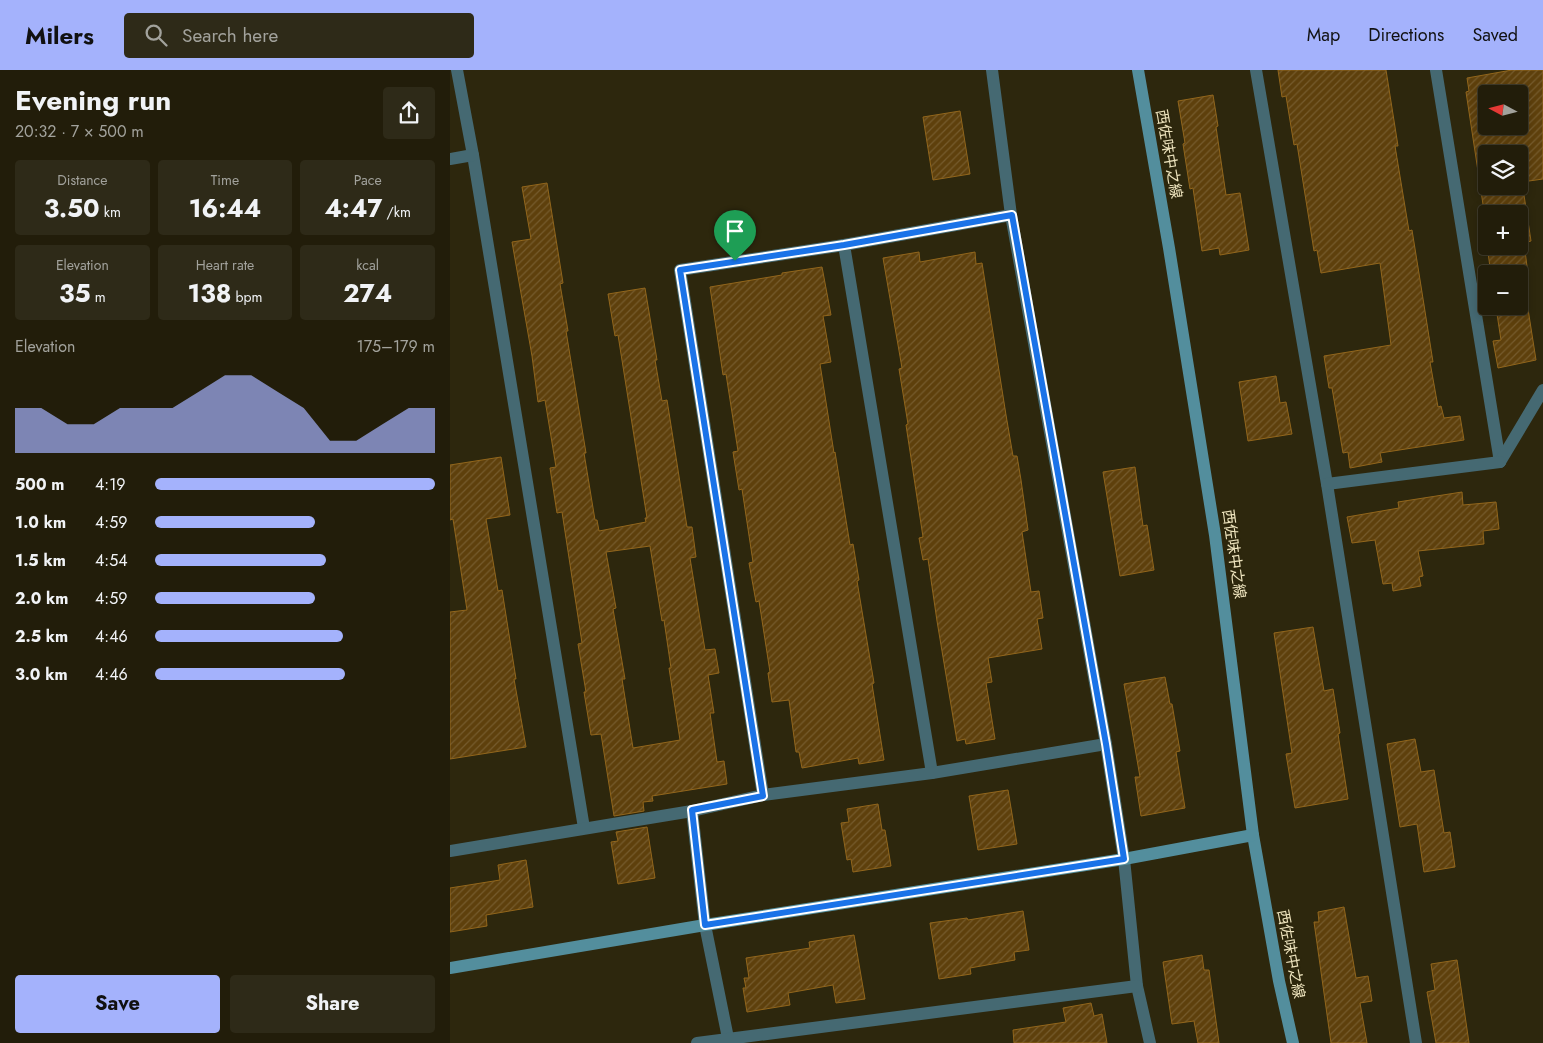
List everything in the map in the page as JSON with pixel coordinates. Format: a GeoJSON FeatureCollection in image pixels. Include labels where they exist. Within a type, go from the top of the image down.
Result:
{"type":"FeatureCollection","features":[{"type":"Feature","properties":{"kind":"main road","name":"西佐味中之線"},"geometry":{"type":"LineString","coordinates":[[1138,70],[1169,248],[1215,535],[1253,835],[1292,1043]]}},
{"type":"Feature","properties":{"kind":"main road"},"geometry":{"type":"LineString","coordinates":[[450,968],[705,925],[1124,859],[1253,835]]}},
{"type":"Feature","properties":{"kind":"street"},"geometry":{"type":"LineString","coordinates":[[457,70],[473,154],[584,828]]}},
{"type":"Feature","properties":{"kind":"street"},"geometry":{"type":"LineString","coordinates":[[992,70],[1012,215],[1106,744],[1124,859],[1137,986],[1150,1043]]}},
{"type":"Feature","properties":{"kind":"street"},"geometry":{"type":"LineString","coordinates":[[1256,70],[1327,484],[1416,1043]]}},
{"type":"Feature","properties":{"kind":"street"},"geometry":{"type":"LineString","coordinates":[[1436,70],[1500,462]]}},
{"type":"Feature","properties":{"kind":"street"},"geometry":{"type":"LineString","coordinates":[[450,158],[473,154]]}},
{"type":"Feature","properties":{"kind":"street"},"geometry":{"type":"LineString","coordinates":[[763,796],[680,270],[844,245],[1012,215]]}},
{"type":"Feature","properties":{"kind":"street"},"geometry":{"type":"LineString","coordinates":[[844,245],[932,773]]}},
{"type":"Feature","properties":{"kind":"street"},"geometry":{"type":"LineString","coordinates":[[1500,462],[1543,390]]}},
{"type":"Feature","properties":{"kind":"street"},"geometry":{"type":"LineString","coordinates":[[1327,484],[1500,462]]}},
{"type":"Feature","properties":{"kind":"street"},"geometry":{"type":"LineString","coordinates":[[450,851],[692,810],[763,796],[932,773],[1106,744]]}},
{"type":"Feature","properties":{"kind":"street"},"geometry":{"type":"LineString","coordinates":[[692,810],[705,925],[729,1040]]}},
{"type":"Feature","properties":{"kind":"street"},"geometry":{"type":"LineString","coordinates":[[697,1043],[1137,986]]}},
{"type":"Feature","properties":{"kind":"building"},"geometry":{"type":"Polygon","coordinates":[[[1278,70],[1386,70],[1398,146],[1395,146],[1409,231],[1412,230],[1433,362],[1430,362],[1438,407],[1441,406],[1444,418],[1460,416],[1464,440],[1380,453],[1382,462],[1350,468],[1348,452],[1343,453],[1332,388],[1329,388],[1324,356],[1391,345],[1380,263],[1321,273],[1317,250],[1314,251],[1297,144],[1294,145],[1286,96],[1282,97],[1278,70]]]}},
{"type":"Feature","properties":{"kind":"building"},"geometry":{"type":"Polygon","coordinates":[[[1512,70],[1543,70],[1543,179],[1528,181],[1528,145],[1478,145],[1478,171],[1466,92],[1469,91],[1467,78],[1512,70]]]}},
{"type":"Feature","properties":{"kind":"building"},"geometry":{"type":"Polygon","coordinates":[[[1213,95],[1226,195],[1240,193],[1249,250],[1220,255],[1219,248],[1202,251],[1193,188],[1190,189],[1178,101],[1213,95]]]}},
{"type":"Feature","properties":{"kind":"building"},"geometry":{"type":"Polygon","coordinates":[[[960,111],[970,174],[933,180],[923,117],[960,111]]]}},
{"type":"Feature","properties":{"kind":"building"},"geometry":{"type":"Polygon","coordinates":[[[547,183],[563,283],[560,284],[586,453],[584,453],[595,520],[597,520],[599,531],[646,522],[645,518],[647,518],[618,335],[615,336],[608,294],[645,288],[662,401],[667,400],[687,527],[692,527],[696,557],[690,558],[705,650],[715,649],[719,673],[708,675],[714,713],[710,713],[717,762],[724,761],[727,784],[652,796],[653,801],[643,802],[644,811],[614,816],[601,734],[591,735],[578,644],[582,643],[562,512],[557,513],[550,468],[556,467],[545,400],[538,402],[512,242],[531,239],[522,187],[547,183]],[[650,546],[606,552],[616,608],[613,609],[625,679],[622,679],[633,748],[680,740],[664,620],[662,621],[650,546]]]}},
{"type":"Feature","properties":{"kind":"building"},"geometry":{"type":"Polygon","coordinates":[[[1482,195],[1524,195],[1526,205],[1483,205],[1482,195]]]}},
{"type":"Feature","properties":{"kind":"building"},"geometry":{"type":"Polygon","coordinates":[[[1528,221],[1531,241],[1528,242],[1528,221]]]}},
{"type":"Feature","properties":{"kind":"building"},"geometry":{"type":"Polygon","coordinates":[[[919,252],[920,262],[975,252],[976,264],[982,263],[1013,456],[1017,456],[1021,480],[1028,530],[1022,532],[1031,592],[1039,591],[1043,618],[1037,619],[1042,649],[988,658],[992,682],[986,683],[995,739],[966,744],[965,739],[957,741],[928,559],[923,560],[919,538],[923,537],[899,369],[902,368],[883,258],[919,252]]]}},
{"type":"Feature","properties":{"kind":"building"},"geometry":{"type":"Polygon","coordinates":[[[1488,255],[1526,255],[1527,265],[1490,265],[1488,255]]]}},
{"type":"Feature","properties":{"kind":"building"},"geometry":{"type":"Polygon","coordinates":[[[822,267],[831,315],[823,316],[831,362],[820,364],[850,545],[853,544],[859,580],[857,581],[874,683],[872,684],[884,760],[859,764],[858,758],[802,768],[799,752],[796,752],[789,700],[772,702],[768,673],[770,672],[759,601],[756,602],[749,563],[753,562],[742,489],[739,490],[733,452],[738,451],[726,374],[723,375],[710,287],[822,267]]]}},
{"type":"Feature","properties":{"kind":"building"},"geometry":{"type":"Polygon","coordinates":[[[1528,309],[1536,360],[1498,368],[1493,341],[1501,340],[1497,315],[1528,315],[1528,309]]]}},
{"type":"Feature","properties":{"kind":"building"},"geometry":{"type":"Polygon","coordinates":[[[1276,376],[1280,403],[1286,402],[1292,434],[1248,441],[1239,382],[1276,376]]]}},
{"type":"Feature","properties":{"kind":"building"},"geometry":{"type":"Polygon","coordinates":[[[501,457],[510,515],[486,519],[498,591],[502,590],[516,679],[514,679],[526,747],[450,759],[450,612],[467,610],[453,519],[450,520],[450,465],[501,457]]]}},
{"type":"Feature","properties":{"kind":"building"},"geometry":{"type":"Polygon","coordinates":[[[1135,467],[1143,526],[1147,525],[1154,570],[1120,576],[1103,472],[1135,467]]]}},
{"type":"Feature","properties":{"kind":"building"},"geometry":{"type":"Polygon","coordinates":[[[1462,492],[1463,505],[1496,502],[1499,529],[1483,531],[1484,544],[1418,551],[1423,576],[1419,577],[1421,586],[1393,591],[1392,583],[1383,584],[1375,540],[1352,543],[1347,517],[1399,508],[1398,502],[1462,492]]]}},
{"type":"Feature","properties":{"kind":"building"},"geometry":{"type":"Polygon","coordinates":[[[1313,627],[1324,691],[1333,689],[1348,799],[1295,808],[1286,754],[1292,753],[1274,633],[1313,627]]]}},
{"type":"Feature","properties":{"kind":"building"},"geometry":{"type":"Polygon","coordinates":[[[1165,677],[1180,751],[1176,752],[1185,808],[1141,816],[1135,777],[1140,777],[1124,684],[1165,677]]]}},
{"type":"Feature","properties":{"kind":"building"},"geometry":{"type":"Polygon","coordinates":[[[1415,739],[1421,772],[1434,770],[1444,833],[1450,832],[1455,867],[1424,872],[1417,824],[1400,827],[1387,744],[1415,739]]]}},
{"type":"Feature","properties":{"kind":"building"},"geometry":{"type":"Polygon","coordinates":[[[1008,790],[1017,844],[978,850],[969,796],[1008,790]]]}},
{"type":"Feature","properties":{"kind":"building"},"geometry":{"type":"Polygon","coordinates":[[[878,804],[882,830],[885,830],[891,866],[853,872],[851,859],[847,860],[841,823],[849,822],[847,809],[878,804]]]}},
{"type":"Feature","properties":{"kind":"building"},"geometry":{"type":"Polygon","coordinates":[[[647,827],[655,878],[618,884],[611,842],[618,841],[616,832],[647,827]]]}},
{"type":"Feature","properties":{"kind":"building"},"geometry":{"type":"Polygon","coordinates":[[[526,860],[533,907],[486,915],[487,926],[450,932],[450,888],[500,880],[498,865],[526,860]]]}},
{"type":"Feature","properties":{"kind":"building"},"geometry":{"type":"Polygon","coordinates":[[[1344,907],[1356,978],[1368,976],[1372,1001],[1360,1003],[1367,1043],[1331,1043],[1314,922],[1319,922],[1318,912],[1344,907]]]}},
{"type":"Feature","properties":{"kind":"building"},"geometry":{"type":"Polygon","coordinates":[[[1023,911],[1029,950],[1014,952],[1015,960],[970,968],[971,974],[939,979],[930,923],[967,918],[968,920],[1023,911]]]}},
{"type":"Feature","properties":{"kind":"building"},"geometry":{"type":"Polygon","coordinates":[[[854,935],[865,999],[836,1003],[833,985],[788,993],[790,1005],[747,1012],[743,988],[746,988],[744,978],[749,978],[746,958],[810,948],[809,942],[854,935]]]}},
{"type":"Feature","properties":{"kind":"building"},"geometry":{"type":"Polygon","coordinates":[[[1202,955],[1204,970],[1209,970],[1219,1043],[1198,1043],[1194,1021],[1172,1024],[1163,962],[1202,955]]]}},
{"type":"Feature","properties":{"kind":"building"},"geometry":{"type":"Polygon","coordinates":[[[1457,960],[1469,1043],[1436,1043],[1427,992],[1435,990],[1431,964],[1457,960]]]}},
{"type":"Feature","properties":{"kind":"building"},"geometry":{"type":"Polygon","coordinates":[[[1091,1003],[1094,1016],[1102,1014],[1107,1043],[1014,1043],[1013,1030],[1066,1022],[1063,1008],[1091,1003]]]}},
{"type":"Feature","properties":{"kind":"route"},"geometry":{"type":"LineString","coordinates":[[1012,215],[1106,744],[1124,859],[705,925],[692,810],[763,796],[680,270],[735,261],[844,245],[1012,215]]}}]}
